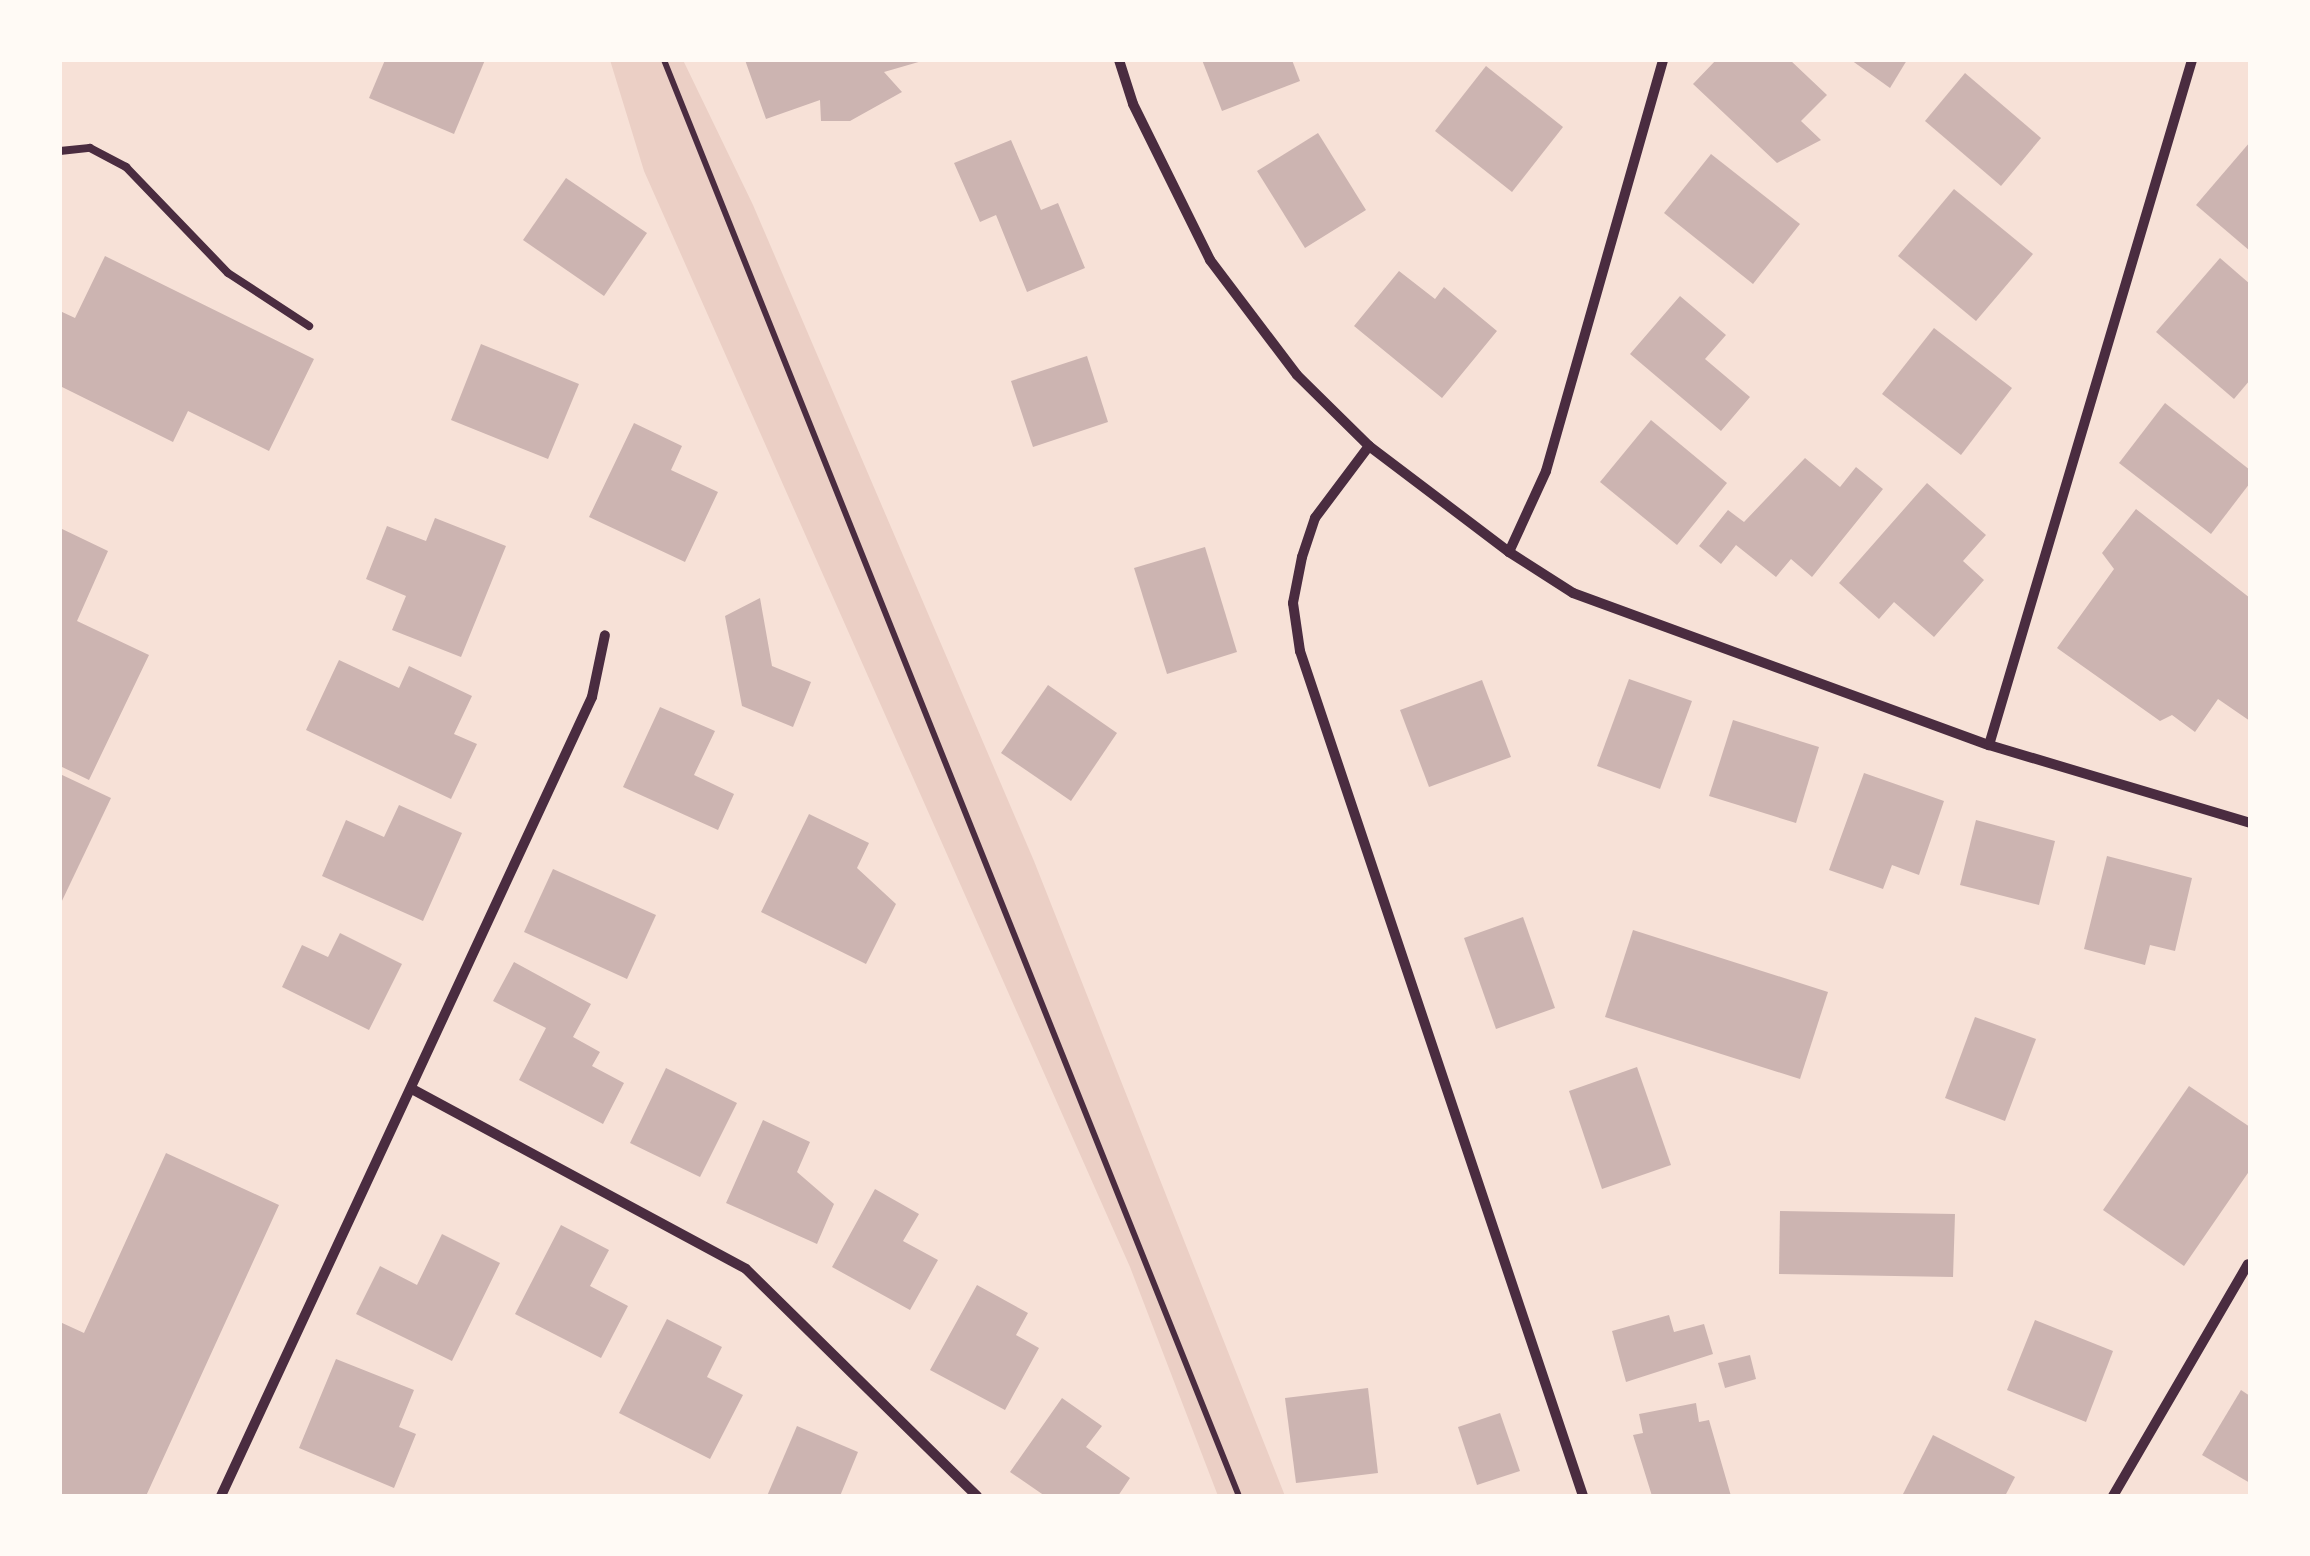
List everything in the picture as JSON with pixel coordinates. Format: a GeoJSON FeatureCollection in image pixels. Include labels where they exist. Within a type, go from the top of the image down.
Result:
{"type":"FeatureCollection","features":[{"type":"Feature","properties":{"kind":"street"},"geometry":{"type":"LineString","coordinates":[[1119,60],[1133,104],[1210,260],[1298,376],[1369,446],[1509,552],[1573,593],[1989,745],[2250,824]]}},
{"type":"Feature","properties":{"kind":"street"},"geometry":{"type":"LineString","coordinates":[[1509,552],[1546,471],[1663,60]]}},
{"type":"Feature","properties":{"kind":"street"},"geometry":{"type":"LineString","coordinates":[[1989,745],[2192,60]]}},
{"type":"Feature","properties":{"kind":"street"},"geometry":{"type":"LineString","coordinates":[[1369,446],[1315,518],[1293,602],[1300,651],[1583,1496]]}},
{"type":"Feature","properties":{"kind":"street"},"geometry":{"type":"LineString","coordinates":[[221,1496],[592,697],[606,635]]}},
{"type":"Feature","properties":{"kind":"street"},"geometry":{"type":"LineString","coordinates":[[412,1089],[746,1269],[978,1496]]}},
{"type":"Feature","properties":{"kind":"street"},"geometry":{"type":"LineString","coordinates":[[2114,1496],[2249,1263]]}},
{"type":"Feature","properties":{"kind":"lane"},"geometry":{"type":"LineString","coordinates":[[60,151],[90,148],[126,168],[228,273],[310,326]]}},
{"type":"Feature","properties":{"kind":"path"},"geometry":{"type":"LineString","coordinates":[[664,60],[1239,1496]]}},
{"type":"Feature","properties":{"kind":"shaded area"},"geometry":{"type":"Polygon","coordinates":[[[610,60],[683,60],[753,205],[1034,861],[1285,1496],[1218,1496],[1130,1267],[644,171],[610,60]]]}},
{"type":"Feature","properties":{"kind":"building"},"geometry":{"type":"Polygon","coordinates":[[[385,60],[485,60],[454,134],[369,98],[385,60]]]}},
{"type":"Feature","properties":{"kind":"building"},"geometry":{"type":"Polygon","coordinates":[[[745,60],[922,61],[884,72],[902,92],[850,121],[821,121],[820,100],[766,119],[745,60]]]}},
{"type":"Feature","properties":{"kind":"building"},"geometry":{"type":"Polygon","coordinates":[[[1202,60],[1292,60],[1300,81],[1222,111],[1202,60]]]}},
{"type":"Feature","properties":{"kind":"building"},"geometry":{"type":"Polygon","coordinates":[[[1716,60],[1790,60],[1827,95],[1801,121],[1821,140],[1777,163],[1693,84],[1716,60]]]}},
{"type":"Feature","properties":{"kind":"building"},"geometry":{"type":"Polygon","coordinates":[[[1851,60],[1907,60],[1890,88],[1851,60]]]}},
{"type":"Feature","properties":{"kind":"building"},"geometry":{"type":"Polygon","coordinates":[[[1486,66],[1563,127],[1512,192],[1435,131],[1486,66]]]}},
{"type":"Feature","properties":{"kind":"building"},"geometry":{"type":"Polygon","coordinates":[[[1965,73],[2041,138],[2001,186],[1925,121],[1965,73]]]}},
{"type":"Feature","properties":{"kind":"building"},"geometry":{"type":"Polygon","coordinates":[[[1318,133],[1366,210],[1305,248],[1257,171],[1318,133]]]}},
{"type":"Feature","properties":{"kind":"building"},"geometry":{"type":"Polygon","coordinates":[[[1011,140],[1041,210],[1058,203],[1085,268],[1027,292],[996,215],[980,222],[954,163],[1011,140]]]}},
{"type":"Feature","properties":{"kind":"building"},"geometry":{"type":"Polygon","coordinates":[[[2250,142],[2250,251],[2196,205],[2250,142]]]}},
{"type":"Feature","properties":{"kind":"building"},"geometry":{"type":"Polygon","coordinates":[[[1711,154],[1800,224],[1753,284],[1664,213],[1711,154]]]}},
{"type":"Feature","properties":{"kind":"building"},"geometry":{"type":"Polygon","coordinates":[[[566,178],[647,233],[604,296],[523,240],[566,178]]]}},
{"type":"Feature","properties":{"kind":"building"},"geometry":{"type":"Polygon","coordinates":[[[1954,189],[2033,254],[1976,321],[1898,256],[1954,189]]]}},
{"type":"Feature","properties":{"kind":"building"},"geometry":{"type":"Polygon","coordinates":[[[105,256],[314,359],[269,451],[188,411],[173,442],[60,386],[60,311],[75,318],[105,256]]]}},
{"type":"Feature","properties":{"kind":"building"},"geometry":{"type":"Polygon","coordinates":[[[2220,258],[2250,284],[2250,380],[2234,399],[2156,332],[2220,258]]]}},
{"type":"Feature","properties":{"kind":"building"},"geometry":{"type":"Polygon","coordinates":[[[1399,271],[1435,299],[1444,287],[1497,331],[1442,398],[1354,326],[1399,271]]]}},
{"type":"Feature","properties":{"kind":"building"},"geometry":{"type":"Polygon","coordinates":[[[1680,296],[1726,335],[1705,359],[1750,397],[1721,431],[1630,354],[1680,296]]]}},
{"type":"Feature","properties":{"kind":"building"},"geometry":{"type":"Polygon","coordinates":[[[1934,328],[2012,388],[1961,455],[1882,394],[1934,328]]]}},
{"type":"Feature","properties":{"kind":"building"},"geometry":{"type":"Polygon","coordinates":[[[481,344],[579,384],[548,459],[451,420],[481,344]]]}},
{"type":"Feature","properties":{"kind":"building"},"geometry":{"type":"Polygon","coordinates":[[[1087,356],[1108,422],[1033,447],[1011,381],[1087,356]]]}},
{"type":"Feature","properties":{"kind":"building"},"geometry":{"type":"Polygon","coordinates":[[[2165,403],[2250,470],[2250,483],[2211,534],[2119,463],[2165,403]]]}},
{"type":"Feature","properties":{"kind":"building"},"geometry":{"type":"Polygon","coordinates":[[[1651,420],[1727,483],[1677,545],[1600,482],[1651,420]]]}},
{"type":"Feature","properties":{"kind":"building"},"geometry":{"type":"Polygon","coordinates":[[[634,423],[682,446],[671,470],[718,492],[685,562],[589,517],[634,423]]]}},
{"type":"Feature","properties":{"kind":"building"},"geometry":{"type":"Polygon","coordinates":[[[1805,458],[1840,487],[1856,467],[1883,489],[1812,577],[1791,559],[1776,577],[1736,545],[1721,564],[1699,546],[1728,510],[1744,522],[1805,458]]]}},
{"type":"Feature","properties":{"kind":"building"},"geometry":{"type":"Polygon","coordinates":[[[1927,483],[1986,535],[1963,561],[1984,580],[1934,637],[1894,602],[1879,619],[1839,583],[1927,483]]]}},
{"type":"Feature","properties":{"kind":"building"},"geometry":{"type":"Polygon","coordinates":[[[2136,509],[2250,598],[2250,721],[2218,699],[2195,732],[2172,715],[2160,721],[2057,648],[2114,569],[2102,553],[2136,509]]]}},
{"type":"Feature","properties":{"kind":"building"},"geometry":{"type":"Polygon","coordinates":[[[435,518],[506,546],[461,657],[392,630],[406,596],[366,579],[387,526],[426,541],[435,518]]]}},
{"type":"Feature","properties":{"kind":"building"},"geometry":{"type":"Polygon","coordinates":[[[60,528],[108,551],[77,621],[149,655],[89,780],[60,766],[60,528]]]}},
{"type":"Feature","properties":{"kind":"building"},"geometry":{"type":"Polygon","coordinates":[[[1205,547],[1237,652],[1167,674],[1134,568],[1205,547]]]}},
{"type":"Feature","properties":{"kind":"building"},"geometry":{"type":"Polygon","coordinates":[[[760,598],[772,666],[811,682],[793,727],[742,706],[725,616],[760,598]]]}},
{"type":"Feature","properties":{"kind":"building"},"geometry":{"type":"Polygon","coordinates":[[[339,660],[399,688],[409,666],[472,696],[454,734],[477,744],[451,799],[306,730],[339,660]]]}},
{"type":"Feature","properties":{"kind":"building"},"geometry":{"type":"Polygon","coordinates":[[[1629,679],[1692,701],[1660,789],[1597,766],[1629,679]]]}},
{"type":"Feature","properties":{"kind":"building"},"geometry":{"type":"Polygon","coordinates":[[[1482,680],[1511,757],[1429,787],[1400,710],[1482,680]]]}},
{"type":"Feature","properties":{"kind":"building"},"geometry":{"type":"Polygon","coordinates":[[[1048,685],[1117,733],[1071,801],[1001,753],[1048,685]]]}},
{"type":"Feature","properties":{"kind":"building"},"geometry":{"type":"Polygon","coordinates":[[[660,707],[715,731],[694,775],[734,794],[718,830],[623,787],[660,707]]]}},
{"type":"Feature","properties":{"kind":"building"},"geometry":{"type":"Polygon","coordinates":[[[1733,720],[1819,747],[1796,823],[1709,796],[1733,720]]]}},
{"type":"Feature","properties":{"kind":"building"},"geometry":{"type":"Polygon","coordinates":[[[1864,773],[1944,801],[1919,875],[1892,865],[1883,889],[1829,870],[1864,773]]]}},
{"type":"Feature","properties":{"kind":"building"},"geometry":{"type":"Polygon","coordinates":[[[60,774],[111,798],[60,905],[60,774]]]}},
{"type":"Feature","properties":{"kind":"building"},"geometry":{"type":"Polygon","coordinates":[[[399,805],[462,833],[423,921],[322,876],[346,820],[384,837],[399,805]]]}},
{"type":"Feature","properties":{"kind":"building"},"geometry":{"type":"Polygon","coordinates":[[[809,814],[869,843],[857,868],[896,904],[866,964],[761,912],[809,814]]]}},
{"type":"Feature","properties":{"kind":"building"},"geometry":{"type":"Polygon","coordinates":[[[1976,820],[2055,841],[2039,905],[1960,885],[1976,820]]]}},
{"type":"Feature","properties":{"kind":"building"},"geometry":{"type":"Polygon","coordinates":[[[2107,856],[2192,878],[2175,951],[2150,945],[2145,965],[2084,949],[2107,856]]]}},
{"type":"Feature","properties":{"kind":"building"},"geometry":{"type":"Polygon","coordinates":[[[553,869],[656,915],[627,979],[524,932],[553,869]]]}},
{"type":"Feature","properties":{"kind":"building"},"geometry":{"type":"Polygon","coordinates":[[[1523,917],[1555,1008],[1496,1029],[1464,938],[1523,917]]]}},
{"type":"Feature","properties":{"kind":"building"},"geometry":{"type":"Polygon","coordinates":[[[1633,930],[1828,992],[1800,1079],[1605,1017],[1633,930]]]}},
{"type":"Feature","properties":{"kind":"building"},"geometry":{"type":"Polygon","coordinates":[[[340,933],[402,964],[369,1030],[282,987],[302,945],[328,957],[340,933]]]}},
{"type":"Feature","properties":{"kind":"building"},"geometry":{"type":"Polygon","coordinates":[[[514,962],[591,1004],[573,1037],[600,1052],[592,1066],[624,1083],[603,1124],[519,1080],[546,1028],[493,1001],[514,962]]]}},
{"type":"Feature","properties":{"kind":"building"},"geometry":{"type":"Polygon","coordinates":[[[1975,1017],[2036,1039],[2005,1121],[1945,1098],[1975,1017]]]}},
{"type":"Feature","properties":{"kind":"building"},"geometry":{"type":"Polygon","coordinates":[[[1637,1067],[1671,1165],[1602,1189],[1569,1091],[1637,1067]]]}},
{"type":"Feature","properties":{"kind":"building"},"geometry":{"type":"Polygon","coordinates":[[[666,1068],[737,1103],[700,1177],[630,1143],[666,1068]]]}},
{"type":"Feature","properties":{"kind":"building"},"geometry":{"type":"Polygon","coordinates":[[[2189,1086],[2250,1127],[2250,1170],[2184,1266],[2103,1210],[2189,1086]]]}},
{"type":"Feature","properties":{"kind":"building"},"geometry":{"type":"Polygon","coordinates":[[[763,1120],[810,1142],[797,1172],[834,1204],[817,1244],[726,1203],[763,1120]]]}},
{"type":"Feature","properties":{"kind":"building"},"geometry":{"type":"Polygon","coordinates":[[[166,1153],[279,1205],[146,1496],[60,1496],[60,1322],[84,1333],[166,1153]]]}},
{"type":"Feature","properties":{"kind":"building"},"geometry":{"type":"Polygon","coordinates":[[[875,1189],[919,1214],[903,1241],[938,1260],[910,1310],[832,1267],[875,1189]]]}},
{"type":"Feature","properties":{"kind":"building"},"geometry":{"type":"Polygon","coordinates":[[[1780,1211],[1955,1214],[1953,1277],[1779,1274],[1780,1211]]]}},
{"type":"Feature","properties":{"kind":"building"},"geometry":{"type":"Polygon","coordinates":[[[561,1225],[609,1250],[590,1286],[628,1306],[601,1358],[515,1314],[561,1225]]]}},
{"type":"Feature","properties":{"kind":"building"},"geometry":{"type":"Polygon","coordinates":[[[442,1234],[500,1263],[452,1361],[356,1314],[380,1266],[417,1285],[442,1234]]]}},
{"type":"Feature","properties":{"kind":"building"},"geometry":{"type":"Polygon","coordinates":[[[977,1285],[1028,1313],[1016,1335],[1039,1348],[1005,1410],[930,1370],[977,1285]]]}},
{"type":"Feature","properties":{"kind":"building"},"geometry":{"type":"Polygon","coordinates":[[[1669,1315],[1674,1332],[1704,1324],[1713,1354],[1626,1382],[1612,1331],[1669,1315]]]}},
{"type":"Feature","properties":{"kind":"building"},"geometry":{"type":"Polygon","coordinates":[[[667,1319],[722,1347],[707,1377],[743,1395],[710,1459],[619,1413],[667,1319]]]}},
{"type":"Feature","properties":{"kind":"building"},"geometry":{"type":"Polygon","coordinates":[[[2035,1320],[2113,1351],[2086,1422],[2007,1390],[2035,1320]]]}},
{"type":"Feature","properties":{"kind":"building"},"geometry":{"type":"Polygon","coordinates":[[[1750,1355],[1756,1379],[1725,1388],[1718,1363],[1750,1355]]]}},
{"type":"Feature","properties":{"kind":"building"},"geometry":{"type":"Polygon","coordinates":[[[336,1359],[414,1390],[399,1427],[416,1434],[394,1488],[299,1448],[336,1359]]]}},
{"type":"Feature","properties":{"kind":"building"},"geometry":{"type":"Polygon","coordinates":[[[1368,1388],[1378,1473],[1296,1483],[1285,1398],[1368,1388]]]}},
{"type":"Feature","properties":{"kind":"building"},"geometry":{"type":"Polygon","coordinates":[[[2241,1390],[2250,1396],[2250,1483],[2202,1455],[2241,1390]]]}},
{"type":"Feature","properties":{"kind":"building"},"geometry":{"type":"Polygon","coordinates":[[[1062,1398],[1102,1426],[1086,1447],[1130,1478],[1118,1496],[1045,1496],[1010,1472],[1062,1398]]]}},
{"type":"Feature","properties":{"kind":"building"},"geometry":{"type":"Polygon","coordinates":[[[1696,1403],[1699,1422],[1709,1420],[1731,1496],[1652,1496],[1633,1435],[1643,1433],[1639,1414],[1696,1403]]]}},
{"type":"Feature","properties":{"kind":"building"},"geometry":{"type":"Polygon","coordinates":[[[1500,1413],[1520,1471],[1477,1485],[1458,1427],[1500,1413]]]}},
{"type":"Feature","properties":{"kind":"building"},"geometry":{"type":"Polygon","coordinates":[[[797,1426],[858,1452],[840,1496],[767,1496],[797,1426]]]}},
{"type":"Feature","properties":{"kind":"building"},"geometry":{"type":"Polygon","coordinates":[[[1933,1435],[2015,1477],[2005,1496],[1902,1496],[1933,1435]]]}}]}
